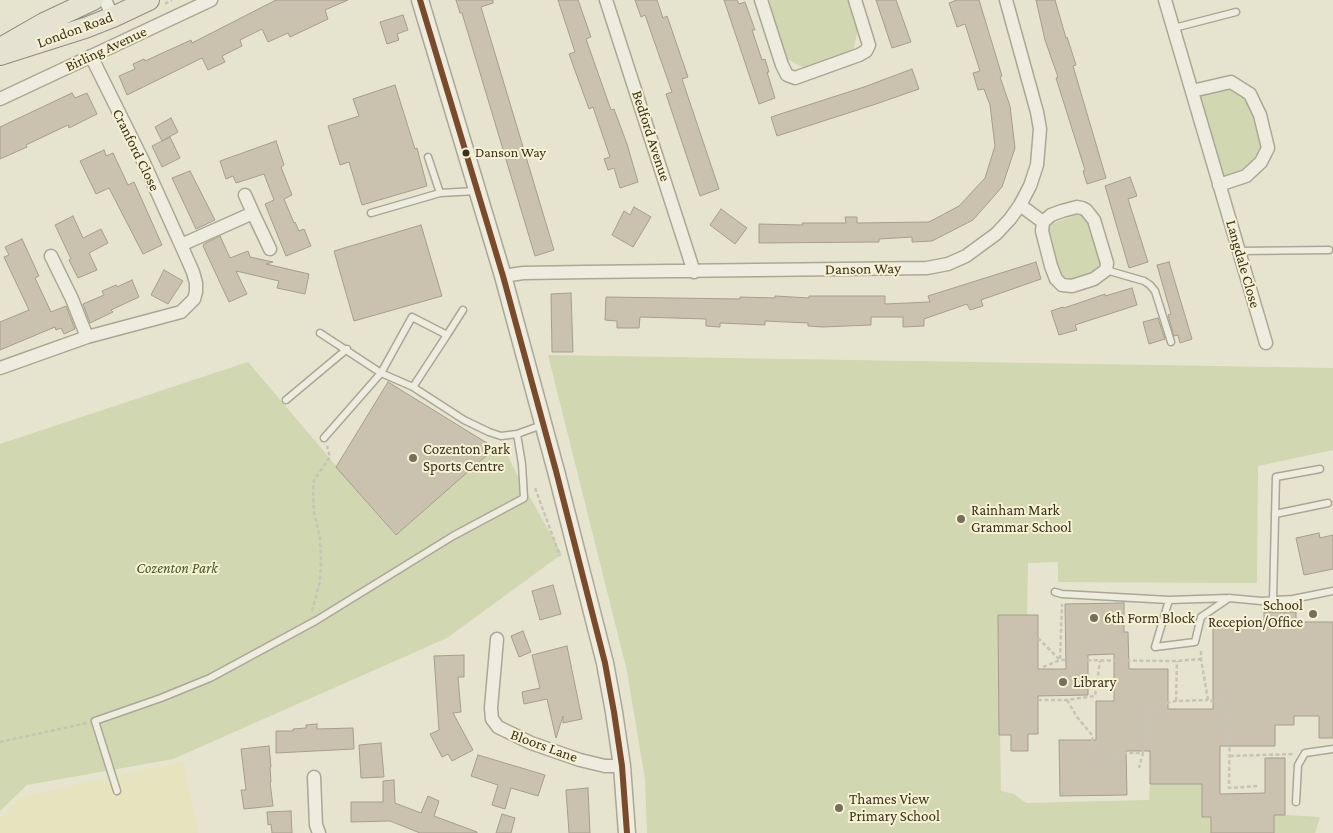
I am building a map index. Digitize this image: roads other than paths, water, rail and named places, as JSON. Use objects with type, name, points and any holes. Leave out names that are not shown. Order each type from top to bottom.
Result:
[{"type":"main road","name":"London Road","points":[[0,48],[44,23],[93,0]]},
{"type":"main road","name":"London Road","points":[[0,55],[77,31],[109,9],[149,0]]},
{"type":"street","name":"Birling Avenue","points":[[0,99],[211,0]]},
{"type":"street","points":[[420,0],[503,276],[605,663],[622,766],[627,833]]},
{"type":"street","name":"Bedford Avenue","points":[[606,0],[694,272]]},
{"type":"street","points":[[761,0],[782,64],[787,75],[795,78],[859,56],[866,51],[869,45],[855,0]]},
{"type":"street","name":"Danson Way","points":[[503,276],[586,272],[927,268],[948,264],[966,256],[996,234],[1020,205],[1030,186],[1037,165],[1040,129],[1037,112],[1006,0]]},
{"type":"street","name":"Langdale Close","points":[[1165,0],[1266,343]]},
{"type":"street","name":"Cranford Close","points":[[0,368],[87,337],[181,312],[194,300],[196,283],[181,245],[144,163],[91,56]]},
{"type":"street","points":[[1192,91],[1231,82],[1250,94],[1260,115],[1268,148],[1261,162],[1246,176],[1220,185]]},
{"type":"street","points":[[245,195],[270,249]]},
{"type":"street","points":[[1020,205],[1043,222]]},
{"type":"street","points":[[1077,207],[1086,210],[1094,220],[1107,263],[1106,270],[1094,279],[1072,286],[1062,285],[1056,279],[1051,266],[1042,231],[1043,222],[1051,215],[1062,211],[1077,207]]},
{"type":"street","points":[[181,245],[253,213]]},
{"type":"street","points":[[51,256],[72,299],[87,337]]},
{"type":"street","name":"Bloors Lane","points":[[497,639],[491,708],[492,719],[498,727],[531,743],[580,760],[605,766],[622,766]]},
{"type":"street","points":[[314,777],[316,825],[319,833]]},
{"type":"lane","points":[[1174,28],[1236,12]]},
{"type":"lane","points":[[428,156],[440,193]]},
{"type":"lane","points":[[371,213],[440,193],[476,191]]},
{"type":"lane","points":[[1239,251],[1329,250]]},
{"type":"lane","points":[[1106,270],[1144,281],[1150,285],[1155,291],[1171,342]]},
{"type":"lane","points":[[413,387],[463,310]]},
{"type":"lane","points":[[324,438],[381,373],[412,317],[448,335]]},
{"type":"lane","points":[[320,333],[381,373],[413,387],[464,420],[489,432],[501,436],[517,434],[543,425]]},
{"type":"lane","points":[[286,400],[346,350]]},
{"type":"lane","points":[[117,791],[95,721],[161,698],[210,678],[309,624],[453,536],[524,498],[517,434]]},
{"type":"lane","points":[[1273,600],[1276,477],[1320,469]]},
{"type":"lane","points":[[1275,514],[1328,503]]},
{"type":"lane","points":[[1059,593],[1169,600],[1229,598],[1273,600],[1293,599],[1333,591]]},
{"type":"lane","points":[[1169,600],[1155,647],[1194,642],[1201,617],[1229,598]]},
{"type":"lane","points":[[1296,802],[1298,766],[1305,754],[1333,748]]},
{"type":"place","name":"Danson Way","points":[[466,153]]},
{"type":"place","name":"Cozenton Park Sports Centre","points":[[413,458]]},
{"type":"place","name":"Rainham Mark Grammar School","points":[[961,519]]},
{"type":"place","name":"School Recepion/Office","points":[[1313,614]]},
{"type":"place","name":"6th Form Block","points":[[1094,618]]},
{"type":"place","name":"Library","points":[[1063,682]]},
{"type":"place","name":"Thames View Primary School","points":[[839,808]]},
{"type":"park label","name":"Cozenton Park","points":[[177,568]]}]
